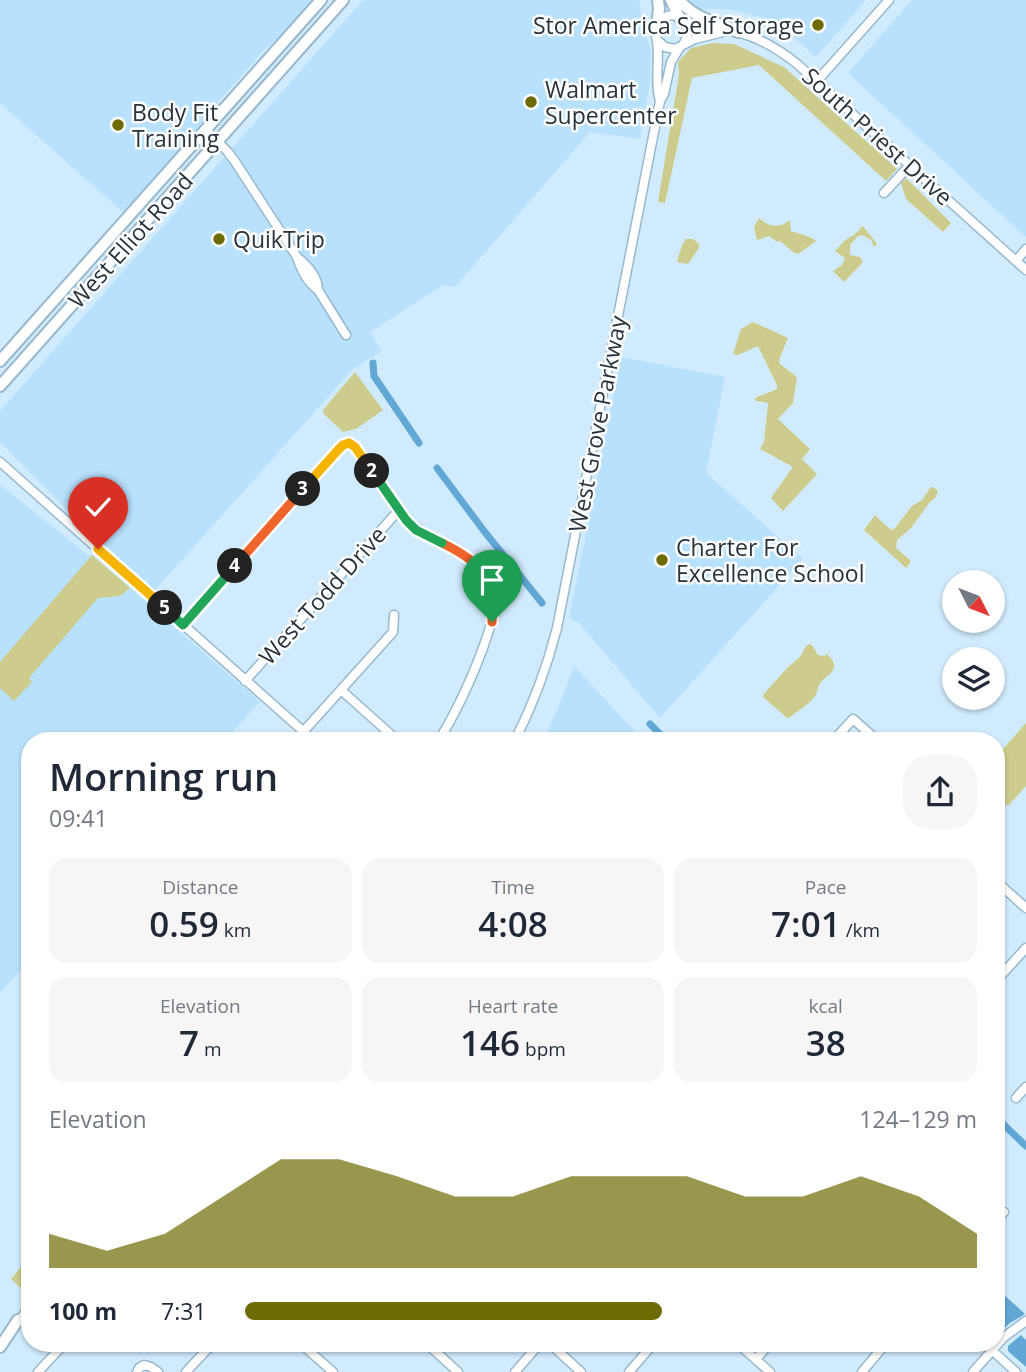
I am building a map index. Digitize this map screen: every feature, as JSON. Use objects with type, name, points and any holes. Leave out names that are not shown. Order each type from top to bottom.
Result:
[{"type":"main road","name":"West Elliot Road","points":[[0,361],[321,0]]},
{"type":"main road","points":[[328,17],[334,0]]},
{"type":"main road","name":"West Elliot Road","points":[[0,386],[343,0]]},
{"type":"main road","points":[[657,0],[657,24]]},
{"type":"main road","points":[[671,0],[681,19]]},
{"type":"main road","points":[[679,0],[695,15],[722,24],[733,32]]},
{"type":"main road","points":[[0,1347],[18,1320]]},
{"type":"street","points":[[817,82],[889,0]]},
{"type":"street","points":[[682,45],[688,34],[686,24],[681,19],[669,16],[657,24],[657,40],[665,47],[675,49],[695,39],[733,32]]},
{"type":"street","name":"South Priest Drive","points":[[681,19],[701,26],[721,27],[757,39],[781,51],[1026,270]]},
{"type":"street","name":"West Grove Parkway","points":[[657,40],[657,93],[660,101]]},
{"type":"street","name":"West Grove Parkway","points":[[518,732],[543,674],[557,628],[660,101],[671,62],[682,45]]},
{"type":"street","points":[[206,130],[236,163],[297,257],[300,268],[311,285],[318,290],[346,335]]},
{"type":"street","points":[[884,193],[909,165]]},
{"type":"street","points":[[1016,261],[1026,249]]},
{"type":"street","points":[[183,625],[338,450],[349,443],[406,520],[416,530],[470,558],[482,571],[490,587],[493,601],[492,622],[472,679],[444,732]]},
{"type":"street","points":[[0,461],[303,732],[393,632],[394,615]]},
{"type":"street","name":"West Todd Drive","points":[[245,681],[400,510]]},
{"type":"street","points":[[341,690],[388,732]]},
{"type":"street","points":[[841,732],[853,719],[868,732]]},
{"type":"street","points":[[1005,889],[1026,908]]},
{"type":"street","points":[[1005,971],[1026,947]]},
{"type":"street","points":[[1016,1098],[1026,1087]]},
{"type":"street","points":[[0,1341],[21,1317]]},
{"type":"street","points":[[1005,1336],[1026,1321]]},
{"type":"street","points":[[38,1372],[57,1352]]},
{"type":"street","points":[[186,1372],[205,1352]]},
{"type":"street","points":[[310,1352],[332,1372]]},
{"type":"street","points":[[436,1352],[458,1372]]},
{"type":"street","points":[[515,1372],[532,1352]]},
{"type":"street","points":[[559,1352],[581,1372]]},
{"type":"street","points":[[629,1372],[646,1352]]},
{"type":"street","points":[[748,1352],[770,1372]]},
{"type":"street","points":[[756,1359],[762,1352]]},
{"type":"street","points":[[862,1372],[879,1352]]},
{"type":"street","points":[[973,1372],[991,1352]]},
{"type":"street","points":[[993,1352],[1016,1372]]},
{"type":"street","points":[[137,1372],[144,1365],[158,1372]]},
{"type":"shaded area","points":[[0,0],[314,0],[291,27],[265,49],[211,110],[189,141],[124,213],[0,103]]},
{"type":"shaded area","points":[[363,0],[639,0],[644,33],[651,50],[650,83],[640,139],[590,132],[455,287],[443,285],[370,332],[382,351],[354,368],[155,590],[81,524],[0,442],[0,411]]},
{"type":"shaded area","points":[[682,0],[866,0],[816,57],[790,34],[760,17],[728,9],[696,9]]},
{"type":"shaded area","points":[[912,0],[1026,0],[1026,237],[848,73]]},
{"type":"shaded area","points":[[713,43],[734,44],[784,67],[897,169],[886,181],[759,65],[692,78],[665,203],[658,202],[679,75],[678,62],[691,48]]},
{"type":"shaded area","points":[[906,178],[951,223],[943,232],[906,199],[901,183]]},
{"type":"shaded area","points":[[759,218],[774,226],[790,220],[791,231],[816,241],[798,254],[769,236],[757,240],[754,227]]},
{"type":"shaded area","points":[[863,226],[877,244],[874,247],[871,240],[862,235],[850,245],[850,255],[860,257],[863,262],[844,282],[833,271],[842,265],[845,258],[835,251]]},
{"type":"shaded area","points":[[686,239],[693,239],[699,244],[688,264],[677,262]]},
{"type":"shaded area","points":[[753,322],[788,338],[779,360],[780,364],[797,377],[793,403],[778,419],[810,449],[802,459],[817,474],[783,511],[771,498],[793,467],[760,449],[764,442],[768,403],[756,401],[755,398],[777,389],[777,385],[758,346],[738,355],[733,354],[741,329]]},
{"type":"shaded area","points":[[621,357],[725,377],[706,473],[803,559],[660,718],[579,623],[569,618]]},
{"type":"shaded area","points":[[355,372],[383,410],[356,429],[343,432],[323,410]]},
{"type":"shaded area","points":[[0,485],[130,588],[260,702],[232,732],[21,732],[21,970],[0,993]]},
{"type":"shaded area","points":[[933,487],[938,491],[936,497],[910,529],[897,540],[896,548],[910,560],[906,568],[864,530],[875,515],[892,530]]},
{"type":"shaded area","points":[[92,555],[130,588],[120,596],[98,598],[29,678],[32,682],[14,701],[0,688],[0,662]]},
{"type":"shaded area","points":[[809,644],[818,655],[827,654],[834,663],[834,669],[821,683],[812,699],[789,718],[763,695]]},
{"type":"shaded area","points":[[574,666],[636,732],[547,732]]},
{"type":"shaded area","points":[[1026,723],[1026,786],[1008,806],[1005,803],[1005,747]]},
{"type":"shaded area","points":[[21,1267],[21,1288],[11,1279]]},
{"type":"shaded area","points":[[1005,1296],[1025,1314],[1005,1327]]},
{"type":"shaded area","points":[[1021,1335],[1026,1340],[1026,1367],[1008,1351],[1008,1346]]},
{"type":"waterway","points":[[373,363],[374,376],[419,443]]},
{"type":"waterway","points":[[437,468],[542,603]]},
{"type":"waterway","points":[[650,724],[658,732]]},
{"type":"waterway","points":[[1005,1126],[1026,1146]]},
{"type":"place","name":"Stor America Self Storage","points":[[818,25]]},
{"type":"place","name":"Walmart Supercenter","points":[[531,102]]},
{"type":"place","name":"Body Fit Training","points":[[118,125]]},
{"type":"place","name":"QuikTrip","points":[[219,239]]},
{"type":"place","name":"Charter For Excellence School","points":[[662,560]]},
{"type":"route","points":[[98,549],[183,625],[338,450],[349,443],[355,447],[406,520],[416,530],[470,558],[482,571],[493,601],[492,622]]}]
